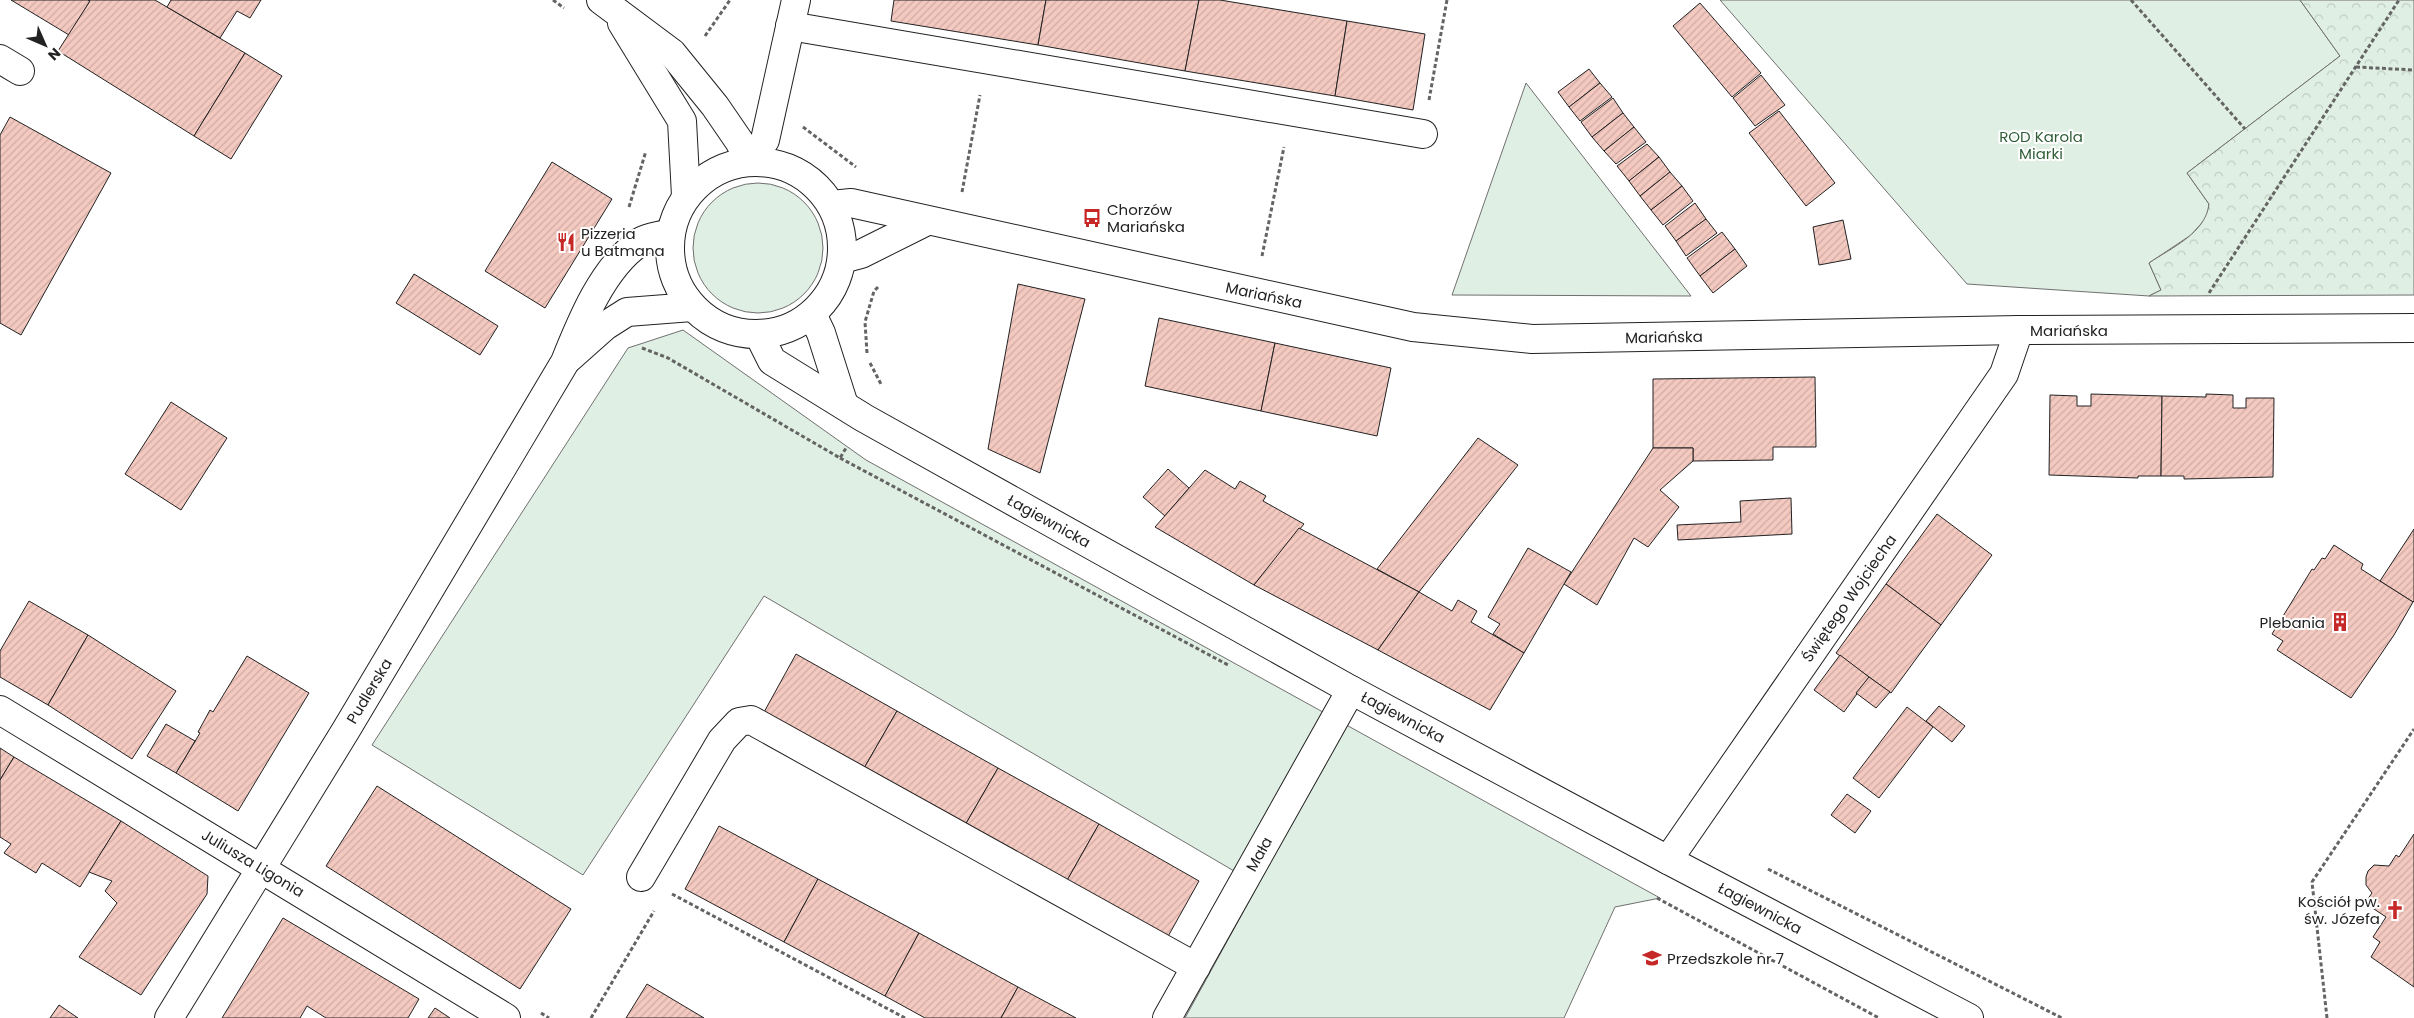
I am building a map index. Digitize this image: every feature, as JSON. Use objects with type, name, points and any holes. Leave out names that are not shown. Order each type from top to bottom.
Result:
[{"type":"street","points":[[750,161],[765,140],[796,0]]},
{"type":"street","points":[[608,6],[672,53],[715,106],[750,161]]},
{"type":"street","points":[[608,6],[682,121],[686,196]]},
{"type":"street","points":[[790,26],[1423,134]]},
{"type":"street","points":[[750,161],[774,163],[797,172],[817,186],[832,206],[841,232],[842,259],[832,290],[812,314],[788,329],[759,335],[722,328],[692,308],[677,285],[670,260],[670,233],[676,214],[686,196],[704,178],[726,167],[750,161]]},
{"type":"street","name":"Mariańska","points":[[832,206],[851,203],[1413,327],[1532,339],[2019,330],[2414,328]]},
{"type":"street","points":[[842,259],[861,254],[927,221]]},
{"type":"street","name":"Pudlerska","points":[[169,1018],[346,730],[564,362],[587,308],[624,256],[642,241],[670,233]]},
{"type":"street","name":"Pudlerska","points":[[564,362],[605,326],[628,312],[692,308]]},
{"type":"street","points":[[812,314],[821,332],[844,405]]},
{"type":"street","name":"Świętego Wojciecha","points":[[1668,860],[2004,374],[2019,330]]},
{"type":"street","name":"Łagiewnicka","points":[[759,335],[772,361],[844,405],[1351,690],[1668,860],[1969,1018]]},
{"type":"street","name":"Mała","points":[[1167,1018],[1351,690]]},
{"type":"street","name":"Juliusza Ligonia","points":[[0,710],[506,1018]]},
{"type":"street","points":[[641,877],[722,740],[739,722],[751,720],[1196,967]]},
{"type":"path","points":[[553,0],[564,8]]},
{"type":"path","points":[[700,43],[730,0]]},
{"type":"path","points":[[1423,134],[1447,0]]},
{"type":"path","points":[[2131,0],[2245,129]]},
{"type":"path","points":[[2207,296],[2399,0]]},
{"type":"path","points":[[961,200],[987,60]]},
{"type":"path","points":[[2356,67],[2414,70]]},
{"type":"path","points":[[1262,256],[1291,112]]},
{"type":"path","points":[[2327,1018],[2312,882],[2414,729]]},
{"type":"path","points":[[1760,865],[2062,1018]]},
{"type":"path","points":[[641,877],[906,1018]]},
{"type":"path","points":[[591,1018],[666,891]]},
{"type":"green space","name":"ROD Karola Miarki","points":[[1720,0],[2300,0],[2340,56],[2187,173],[2209,204],[2207,217],[2191,235],[2149,263],[2161,290],[2149,296],[1967,284]]},
{"type":"green space","points":[[2300,0],[2414,0],[2414,295],[2149,296],[2161,290],[2149,263],[2186,239],[2201,223],[2206,214],[2209,204],[2187,173],[2340,56]]},
{"type":"green space","points":[[1526,83],[1691,296],[1452,295]]},
{"type":"green space","points":[[758,183],[771,184],[783,188],[804,202],[818,223],[822,235],[822,261],[818,273],[804,294],[783,308],[771,312],[758,313],[745,312],[733,308],[712,294],[698,273],[694,261],[693,248],[694,235],[698,223],[712,202],[733,188],[745,184]]},
{"type":"green space","points":[[683,330],[866,460],[1660,898],[1615,907],[1564,1018],[1185,1018],[1258,885],[764,596],[583,875],[372,745],[628,348]]},
{"type":"building","points":[[11,0],[88,0],[90,1],[69,35]]},
{"type":"building","points":[[88,0],[155,0],[245,53],[194,136],[58,51],[90,1]]},
{"type":"building","points":[[171,0],[261,0],[250,18],[237,11],[220,38],[167,7]]},
{"type":"building","points":[[894,0],[1046,0],[1038,45],[891,21]]},
{"type":"building","points":[[1046,0],[1199,0],[1185,71],[1038,45]]},
{"type":"building","points":[[1199,0],[1220,0],[1347,21],[1335,96],[1185,71]]},
{"type":"building","points":[[1700,3],[1761,73],[1732,97],[1673,26]]},
{"type":"building","points":[[1347,21],[1425,34],[1413,110],[1335,96]]},
{"type":"building","points":[[245,53],[282,76],[231,159],[194,136]]},
{"type":"building","points":[[1589,69],[1600,83],[1569,107],[1558,92]]},
{"type":"building","points":[[1761,75],[1785,105],[1755,126],[1733,98]]},
{"type":"building","points":[[1600,83],[1612,97],[1580,121],[1569,107]]},
{"type":"building","points":[[1613,98],[1623,113],[1592,137],[1581,122]]},
{"type":"building","points":[[1779,111],[1835,183],[1806,206],[1749,133]]},
{"type":"building","points":[[1623,113],[1634,127],[1604,151],[1592,137]]},
{"type":"building","points":[[10,117],[111,173],[21,335],[0,323],[0,135]]},
{"type":"building","points":[[1634,127],[1646,142],[1616,164],[1604,151]]},
{"type":"building","points":[[1647,144],[1659,157],[1629,181],[1617,166]]},
{"type":"building","points":[[1659,157],[1670,172],[1640,196],[1629,181]]},
{"type":"building","points":[[552,162],[612,199],[545,308],[485,271]]},
{"type":"building","points":[[1670,172],[1682,186],[1651,210],[1640,196]]},
{"type":"building","points":[[1682,186],[1693,201],[1663,225],[1651,210]]},
{"type":"building","points":[[1695,203],[1706,219],[1676,241],[1665,226]]},
{"type":"building","points":[[1706,219],[1717,233],[1686,256],[1676,241]]},
{"type":"building","points":[[1843,220],[1851,259],[1819,265],[1813,227]]},
{"type":"building","points":[[1722,232],[1735,249],[1700,276],[1687,258]]},
{"type":"building","points":[[1735,249],[1747,266],[1713,293],[1700,276]]},
{"type":"building","points":[[414,274],[498,326],[480,355],[396,303]]},
{"type":"building","points":[[1018,284],[1085,299],[1040,473],[988,449]]},
{"type":"building","points":[[1159,318],[1275,343],[1261,411],[1145,386]]},
{"type":"building","points":[[1275,343],[1391,368],[1377,436],[1261,411]]},
{"type":"building","points":[[1815,377],[1816,447],[1773,447],[1773,460],[1693,461],[1693,448],[1653,448],[1653,379]]},
{"type":"building","points":[[2091,394],[2162,396],[2161,476],[2138,476],[2138,478],[2049,475],[2050,395],[2077,396],[2077,406],[2091,406]]},
{"type":"building","points":[[2206,394],[2233,395],[2233,408],[2246,408],[2246,398],[2274,398],[2273,477],[2184,479],[2184,476],[2161,476],[2162,396],[2206,397]]},
{"type":"building","points":[[171,402],[227,438],[181,510],[125,474]]},
{"type":"building","points":[[1478,438],[1518,465],[1419,592],[1377,569]]},
{"type":"building","points":[[1653,448],[1693,448],[1693,461],[1660,490],[1679,507],[1648,547],[1634,538],[1597,605],[1564,584]]},
{"type":"building","points":[[1168,469],[1189,488],[1165,516],[1143,497]]},
{"type":"building","points":[[1205,470],[1235,489],[1240,481],[1266,496],[1263,501],[1304,524],[1254,585],[1155,527]]},
{"type":"building","points":[[1791,498],[1792,534],[1678,540],[1677,525],[1741,522],[1740,501]]},
{"type":"building","points":[[1937,514],[1992,555],[1941,625],[1886,584]]},
{"type":"building","points":[[1299,528],[1419,592],[1378,650],[1254,585]]},
{"type":"building","points":[[2414,529],[2414,601],[2413,602],[2380,581]]},
{"type":"building","name":"Plebania","points":[[2334,545],[2363,564],[2361,569],[2413,602],[2394,635],[2351,698],[2277,650],[2283,641],[2272,634],[2312,569],[2314,570],[2322,558],[2325,559]]},
{"type":"building","points":[[1528,548],[1571,572],[1524,653],[1493,634],[1500,624],[1488,617]]},
{"type":"building","points":[[1886,584],[1941,625],[1891,693],[1836,653]]},
{"type":"building","points":[[1419,592],[1452,611],[1458,600],[1477,611],[1471,622],[1524,653],[1490,710],[1378,650]]},
{"type":"building","points":[[29,601],[88,635],[48,705],[0,677],[0,651]]},
{"type":"building","points":[[88,635],[176,691],[132,759],[48,705]]},
{"type":"building","points":[[796,654],[897,711],[863,770],[763,714]]},
{"type":"building","points":[[1840,655],[1869,677],[1844,712],[1814,690]]},
{"type":"building","points":[[247,656],[309,693],[238,811],[176,773],[200,733],[198,732],[210,710],[213,712]]},
{"type":"building","points":[[1869,677],[1890,692],[1876,708],[1856,693]]},
{"type":"building","points":[[1939,706],[1965,726],[1952,742],[1926,721]]},
{"type":"building","points":[[1907,707],[1933,727],[1879,798],[1853,778]]},
{"type":"building","points":[[897,711],[998,768],[964,827],[863,770]]},
{"type":"building","points":[[166,724],[195,741],[176,773],[147,756]]},
{"type":"building","points":[[0,748],[14,757],[0,780]]},
{"type":"building","points":[[14,757],[121,821],[80,887],[42,863],[36,873],[4,853],[11,844],[0,837],[0,780]]},
{"type":"building","points":[[998,768],[1099,824],[1065,884],[964,827]]},
{"type":"building","points":[[377,786],[571,909],[520,989],[326,866]]},
{"type":"building","points":[[1847,794],[1871,811],[1855,833],[1831,815]]},
{"type":"building","points":[[121,821],[208,876],[207,894],[141,995],[79,957],[117,903],[105,891],[112,881],[89,872]]},
{"type":"building","points":[[1099,824],[1199,881],[1166,940],[1065,884]]},
{"type":"building","points":[[719,826],[818,879],[784,942],[685,889]]},
{"type":"building","name":"Kościół pw. św. Józefa","points":[[2414,834],[2414,987],[2371,957],[2380,942],[2373,937],[2386,917],[2365,903],[2372,893],[2366,885],[2368,871],[2374,865],[2389,866],[2396,855],[2399,857]]},
{"type":"building","points":[[818,879],[919,933],[885,996],[784,942]]},
{"type":"building","points":[[283,918],[419,999],[408,1018],[326,1018],[307,1006],[300,1018],[222,1018]]},
{"type":"building","points":[[919,933],[1018,987],[1001,1018],[925,1018],[885,996]]},
{"type":"building","points":[[647,984],[704,1018],[626,1018]]},
{"type":"building","points":[[1018,987],[1076,1018],[1001,1018]]},
{"type":"building","points":[[59,1005],[78,1018],[50,1018]]},
{"type":"building","points":[[435,1008],[450,1018],[428,1018]]},
{"type":"place","name":"Chorzów Mariańska","points":[[1092,218]]},
{"type":"place","name":"Pizzeria u Batmana","points":[[566,242]]},
{"type":"place","name":"Plebania","points":[[2340,622]]},
{"type":"place","name":"Kościół pw. św. Józefa","points":[[2395,910]]},
{"type":"place","name":"Przedszkole nr 7","points":[[1652,958]]}]
